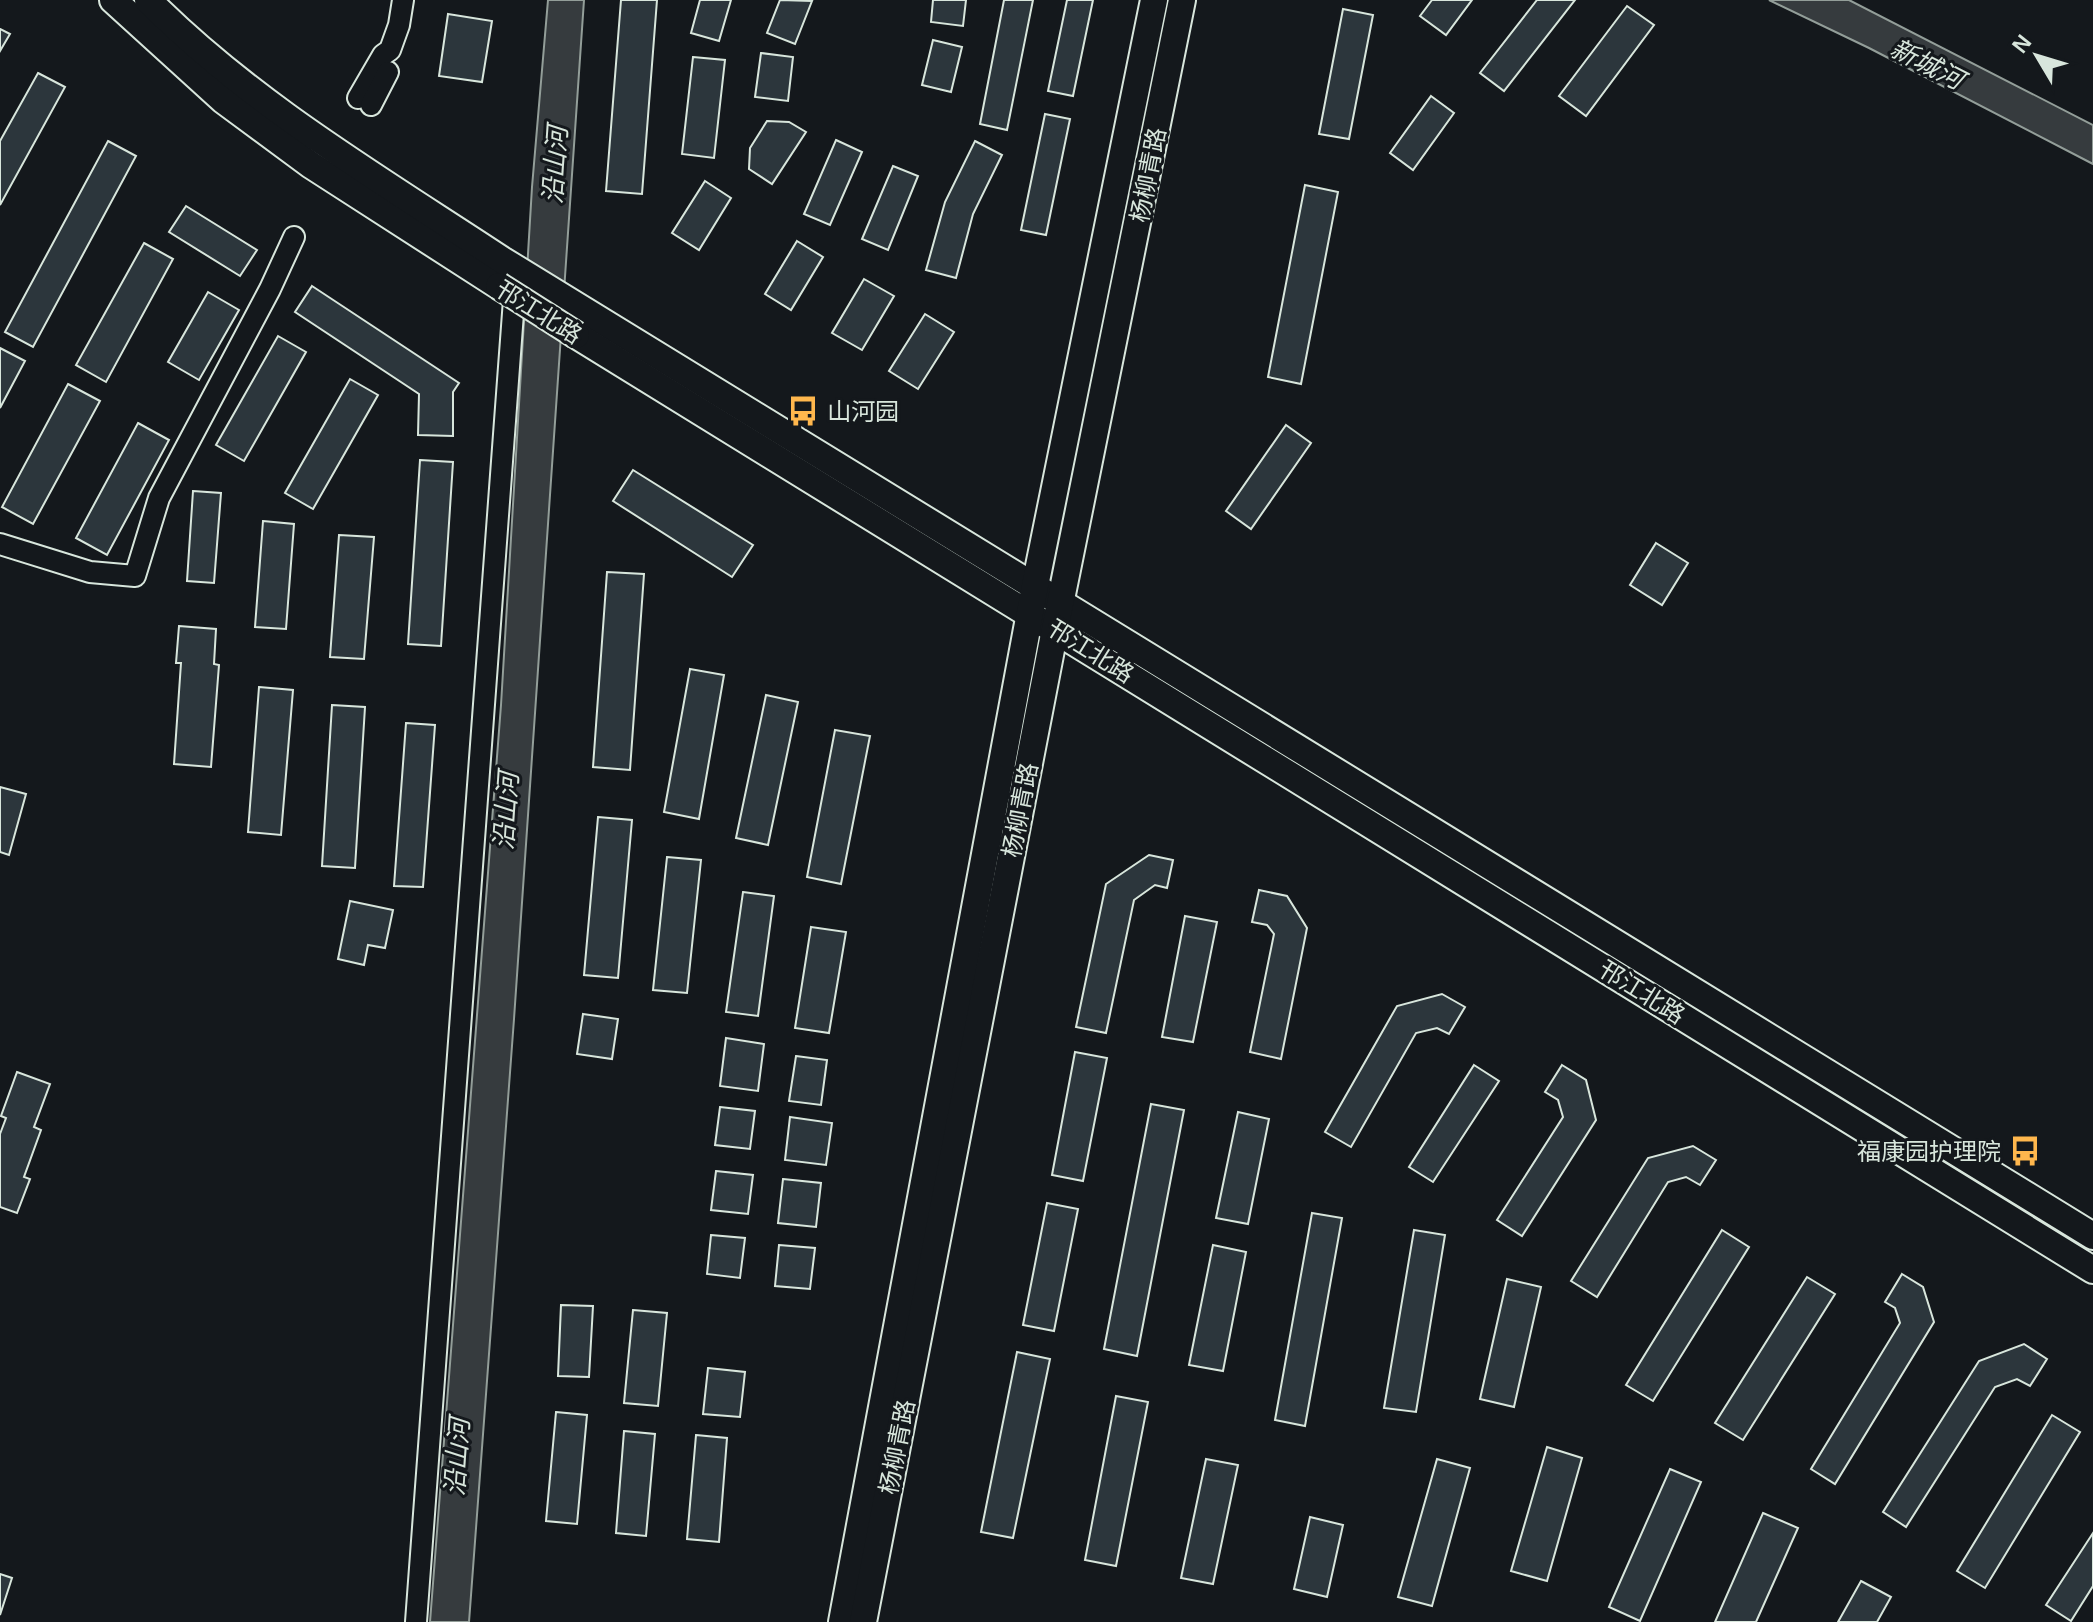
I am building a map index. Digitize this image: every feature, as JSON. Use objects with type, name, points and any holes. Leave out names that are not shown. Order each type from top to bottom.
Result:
[{"type":"main road","name":"邗江北路","points":[[113,0],[223,100],[298,156],[506,272],[579,307],[2093,1236]]},
{"type":"main road","name":"邗江北路","points":[[148,0],[237,78],[506,272],[576,335],[2093,1270]]},
{"type":"main road","name":"杨柳青路","points":[[842,1622],[1035,586],[1154,0]]},
{"type":"main road","name":"杨柳青路","points":[[863,1622],[1055,629],[1182,0]]},
{"type":"street","points":[[364,102],[383,55],[390,50],[399,25],[403,0]]},
{"type":"street","points":[[0,544],[90,572],[135,576],[159,498],[270,289],[294,237]]},
{"type":"street","points":[[416,1622],[506,272]]},
{"type":"water","name":"沿山河","points":[[548,0],[584,0],[514,1019],[469,1622],[430,1622],[501,705],[532,187]]},
{"type":"water","name":"新城河","points":[[1769,0],[1849,0],[2093,125],[2093,164],[1869,48]]},
{"type":"building","points":[[621,0],[657,0],[642,194],[606,191]]},
{"type":"building","points":[[700,0],[731,0],[719,41],[691,33]]},
{"type":"building","points":[[780,0],[812,1],[795,44],[767,33]]},
{"type":"building","points":[[933,0],[966,0],[963,26],[931,22]]},
{"type":"building","points":[[1004,0],[1033,0],[1007,130],[980,124]]},
{"type":"building","points":[[1067,0],[1093,0],[1073,96],[1048,91]]},
{"type":"building","points":[[1432,0],[1472,0],[1446,35],[1420,16]]},
{"type":"building","points":[[1537,0],[1575,0],[1504,91],[1480,73]]},
{"type":"building","points":[[1627,6],[1654,25],[1586,116],[1559,96]]},
{"type":"building","points":[[1343,9],[1373,15],[1349,139],[1319,134]]},
{"type":"building","points":[[448,14],[492,21],[482,82],[439,76]]},
{"type":"building","points":[[0,29],[10,34],[0,51]]},
{"type":"building","points":[[933,40],[962,47],[951,92],[922,85]]},
{"type":"building","points":[[761,53],[793,57],[788,101],[755,97]]},
{"type":"building","points":[[693,57],[725,60],[714,158],[682,154]]},
{"type":"building","points":[[38,73],[65,87],[0,205],[0,141]]},
{"type":"building","points":[[1431,96],[1454,113],[1413,170],[1390,153]]},
{"type":"building","points":[[1045,114],[1070,119],[1046,235],[1021,230]]},
{"type":"building","points":[[767,121],[789,122],[806,132],[772,184],[749,169],[750,148]]},
{"type":"building","points":[[836,140],[862,152],[830,225],[804,214]]},
{"type":"building","points":[[108,141],[136,156],[33,347],[5,332]]},
{"type":"building","points":[[975,141],[1002,155],[973,214],[956,278],[926,270],[945,202]]},
{"type":"building","points":[[893,166],[918,176],[888,250],[862,239]]},
{"type":"building","points":[[705,181],[731,198],[699,250],[672,233]]},
{"type":"building","points":[[1305,185],[1338,192],[1301,384],[1268,377]]},
{"type":"building","points":[[186,206],[257,250],[240,276],[169,232]]},
{"type":"building","points":[[797,241],[823,257],[791,310],[765,294]]},
{"type":"building","points":[[144,243],[173,259],[106,382],[76,365]]},
{"type":"building","points":[[864,279],[894,296],[862,350],[832,333]]},
{"type":"building","points":[[312,286],[459,383],[453,392],[453,436],[418,435],[419,394],[295,312]]},
{"type":"building","points":[[208,292],[239,310],[199,380],[168,362]]},
{"type":"building","points":[[925,314],[954,332],[918,389],[889,371]]},
{"type":"building","points":[[278,336],[306,352],[244,461],[216,445]]},
{"type":"building","points":[[0,348],[25,361],[0,408]]},
{"type":"building","points":[[350,379],[378,395],[313,509],[285,493]]},
{"type":"building","points":[[68,384],[100,401],[33,524],[2,507]]},
{"type":"building","points":[[138,423],[169,440],[107,555],[76,538]]},
{"type":"building","points":[[1286,425],[1311,443],[1251,529],[1226,511]]},
{"type":"building","points":[[420,460],[453,462],[441,646],[408,644]]},
{"type":"building","points":[[633,470],[753,545],[732,577],[613,501]]},
{"type":"building","points":[[193,491],[221,493],[214,583],[187,581]]},
{"type":"building","points":[[263,521],[294,524],[286,629],[255,627]]},
{"type":"building","points":[[339,535],[374,537],[364,659],[330,657]]},
{"type":"building","points":[[1656,543],[1688,563],[1662,605],[1630,585]]},
{"type":"building","points":[[607,572],[644,574],[630,770],[593,767]]},
{"type":"building","points":[[179,626],[216,629],[214,664],[219,665],[211,767],[174,764],[181,663],[176,663]]},
{"type":"building","points":[[690,669],[724,675],[699,819],[664,812]]},
{"type":"building","points":[[259,687],[293,690],[281,835],[248,832]]},
{"type":"building","points":[[766,695],[798,702],[768,845],[736,838]]},
{"type":"building","points":[[332,705],[365,707],[355,868],[322,866]]},
{"type":"building","points":[[406,723],[435,725],[423,887],[394,886]]},
{"type":"building","points":[[835,730],[870,736],[841,884],[807,877]]},
{"type":"building","points":[[0,787],[26,794],[9,855],[0,852]]},
{"type":"building","points":[[598,817],[632,820],[618,978],[584,975]]},
{"type":"building","points":[[1149,855],[1173,860],[1167,888],[1155,885],[1134,900],[1106,1033],[1076,1027],[1106,884]]},
{"type":"building","points":[[667,857],[701,860],[687,993],[653,990]]},
{"type":"building","points":[[1259,890],[1287,896],[1307,928],[1281,1059],[1250,1052],[1274,934],[1267,925],[1252,922]]},
{"type":"building","points":[[743,892],[774,896],[758,1016],[726,1012]]},
{"type":"building","points":[[350,901],[393,910],[385,948],[368,945],[364,965],[338,959]]},
{"type":"building","points":[[1185,916],[1217,922],[1193,1042],[1162,1037]]},
{"type":"building","points":[[811,927],[846,932],[829,1033],[795,1028]]},
{"type":"building","points":[[1442,994],[1465,1007],[1449,1034],[1437,1028],[1416,1033],[1351,1147],[1325,1132],[1397,1006]]},
{"type":"building","points":[[583,1014],[618,1019],[612,1059],[577,1054]]},
{"type":"building","points":[[726,1038],[764,1044],[758,1091],[720,1086]]},
{"type":"building","points":[[1075,1052],[1107,1058],[1083,1181],[1052,1175]]},
{"type":"building","points":[[796,1056],[827,1060],[821,1105],[789,1101]]},
{"type":"building","points":[[1474,1065],[1499,1081],[1433,1182],[1409,1167]]},
{"type":"building","points":[[1562,1065],[1586,1080],[1596,1120],[1522,1236],[1497,1220],[1563,1117],[1558,1100],[1545,1092]]},
{"type":"building","points":[[17,1072],[50,1084],[34,1127],[41,1130],[24,1177],[30,1179],[17,1213],[0,1207],[0,1134],[6,1118],[1,1116]]},
{"type":"building","points":[[1151,1104],[1184,1110],[1137,1356],[1104,1349]]},
{"type":"building","points":[[720,1107],[755,1111],[750,1149],[715,1145]]},
{"type":"building","points":[[1238,1112],[1269,1119],[1248,1224],[1216,1218]]},
{"type":"building","points":[[790,1117],[832,1123],[826,1165],[785,1160]]},
{"type":"building","points":[[1693,1146],[1716,1160],[1700,1185],[1686,1177],[1668,1182],[1597,1297],[1571,1281],[1648,1158]]},
{"type":"building","points":[[716,1171],[753,1175],[748,1214],[711,1210]]},
{"type":"building","points":[[783,1179],[821,1183],[816,1227],[778,1223]]},
{"type":"building","points":[[1047,1203],[1078,1209],[1054,1331],[1023,1325]]},
{"type":"building","points":[[1312,1213],[1342,1218],[1305,1426],[1275,1420]]},
{"type":"building","points":[[1414,1230],[1445,1235],[1416,1412],[1384,1408]]},
{"type":"building","points":[[1722,1230],[1749,1247],[1653,1401],[1626,1385]]},
{"type":"building","points":[[711,1235],[745,1238],[740,1278],[707,1274]]},
{"type":"building","points":[[779,1245],[815,1248],[810,1289],[775,1286]]},
{"type":"building","points":[[1213,1245],[1246,1252],[1223,1371],[1189,1365]]},
{"type":"building","points":[[1902,1274],[1923,1287],[1934,1322],[1835,1484],[1811,1469],[1900,1323],[1895,1308],[1885,1302]]},
{"type":"building","points":[[1807,1277],[1835,1294],[1743,1440],[1715,1423]]},
{"type":"building","points":[[1507,1279],[1541,1287],[1514,1407],[1480,1399]]},
{"type":"building","points":[[561,1305],[593,1306],[589,1377],[558,1376]]},
{"type":"building","points":[[633,1310],[667,1313],[658,1406],[624,1403]]},
{"type":"building","points":[[2024,1344],[2047,1359],[2030,1386],[2017,1379],[1995,1387],[1906,1527],[1883,1512],[1979,1361]]},
{"type":"building","points":[[1017,1352],[1050,1359],[1013,1538],[981,1532]]},
{"type":"building","points":[[708,1368],[745,1372],[740,1417],[703,1414]]},
{"type":"building","points":[[1116,1396],[1148,1402],[1116,1566],[1085,1560]]},
{"type":"building","points":[[556,1412],[587,1415],[577,1524],[546,1521]]},
{"type":"building","points":[[2052,1415],[2080,1432],[1985,1588],[1957,1571]]},
{"type":"building","points":[[624,1431],[655,1434],[646,1536],[616,1533]]},
{"type":"building","points":[[696,1435],[727,1438],[719,1542],[687,1539]]},
{"type":"building","points":[[1547,1447],[1582,1458],[1547,1581],[1511,1571]]},
{"type":"building","points":[[1206,1459],[1238,1465],[1213,1584],[1181,1578]]},
{"type":"building","points":[[1437,1459],[1470,1468],[1432,1606],[1398,1597]]},
{"type":"building","points":[[1670,1469],[1701,1482],[1640,1621],[1609,1607]]},
{"type":"building","points":[[1763,1513],[1798,1528],[1756,1622],[1715,1622]]},
{"type":"building","points":[[1310,1517],[1343,1525],[1327,1597],[1294,1589]]},
{"type":"building","points":[[2093,1533],[2093,1586],[2071,1621],[2046,1605]]},
{"type":"building","points":[[0,1574],[12,1578],[0,1615]]},
{"type":"building","points":[[1861,1581],[1891,1597],[1877,1622],[1838,1622]]},
{"type":"place","name":"山河园","points":[[803,411]]},
{"type":"place","name":"福康园护理院","points":[[2025,1151]]}]
